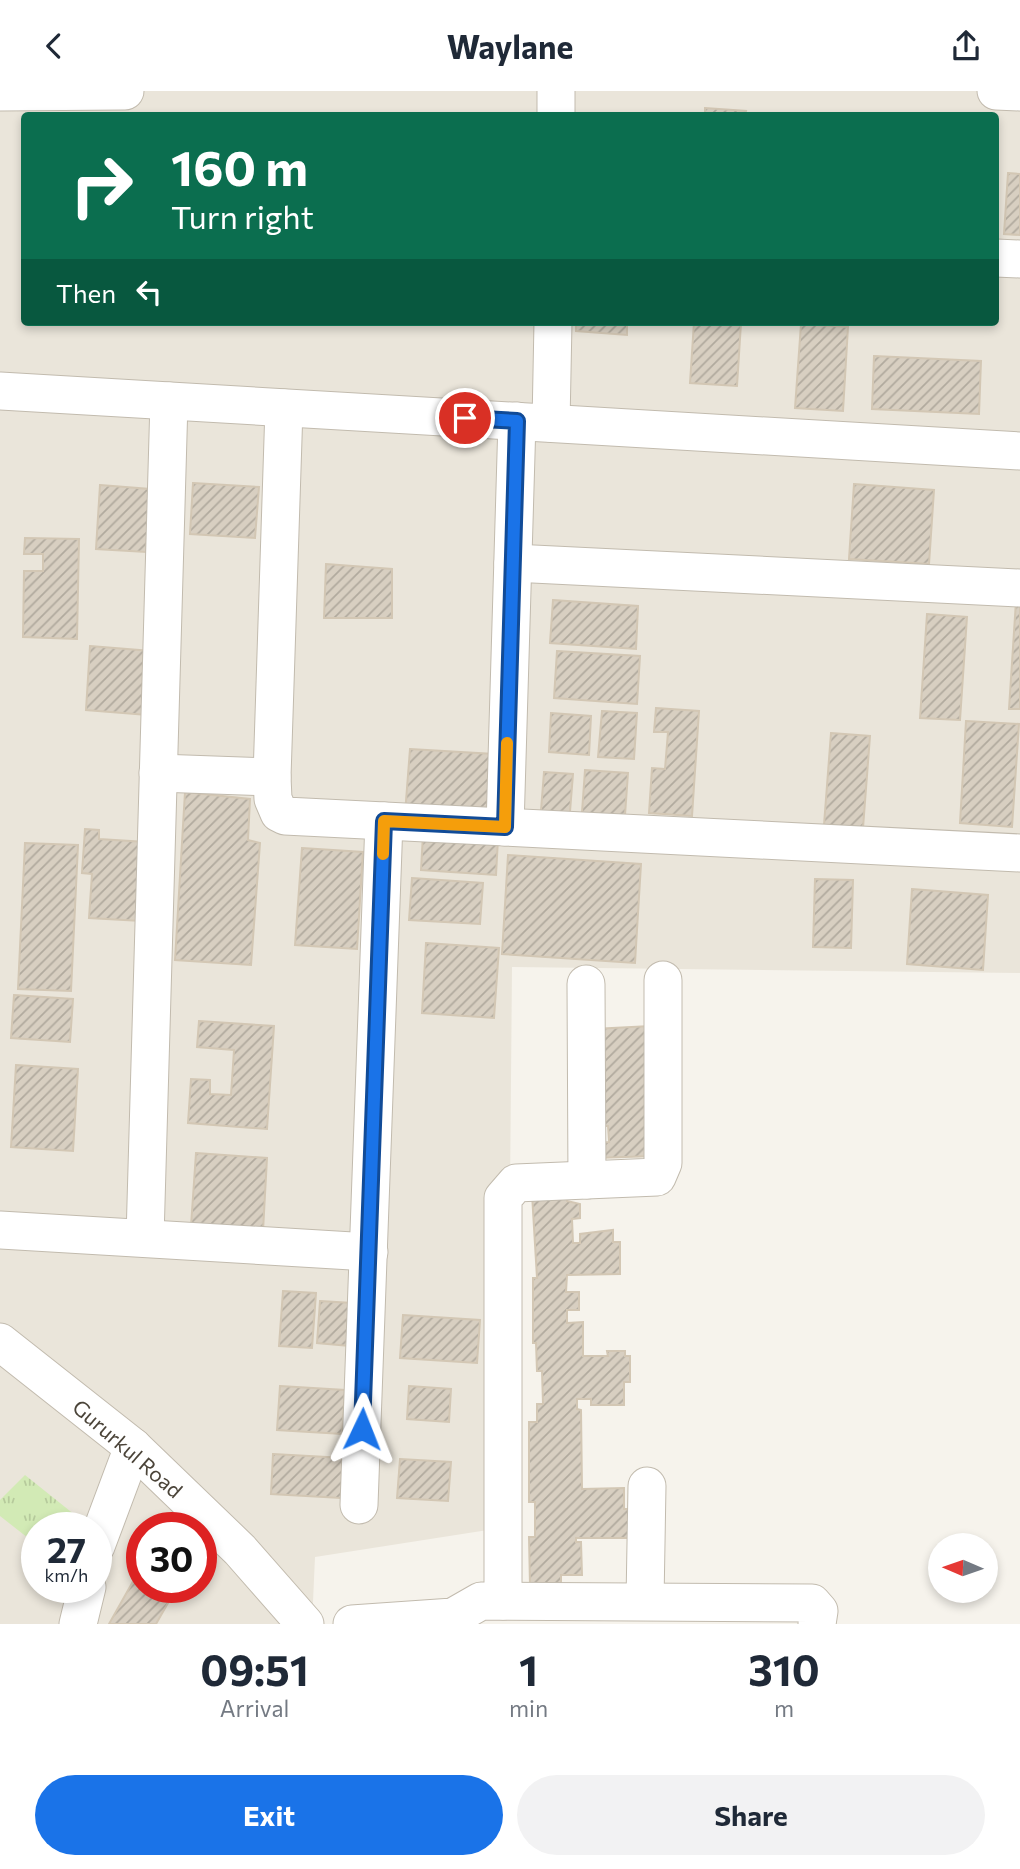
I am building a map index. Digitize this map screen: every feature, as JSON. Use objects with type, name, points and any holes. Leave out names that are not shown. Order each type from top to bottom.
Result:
[{"type":"street","points":[[0,92],[125,91]]},
{"type":"street","points":[[556,91],[556,112]]},
{"type":"street","points":[[996,91],[1020,92]]},
{"type":"street","points":[[999,258],[1020,259]]},
{"type":"street","points":[[505,827],[513,563],[534,422],[552,326]]},
{"type":"street","points":[[0,391],[1020,451]]},
{"type":"street","points":[[145,1238],[169,401]]},
{"type":"street","points":[[284,408],[272,777],[274,805],[285,816],[1020,853]]},
{"type":"street","points":[[513,563],[1020,588]]},
{"type":"street","points":[[158,773],[272,777]]},
{"type":"street","points":[[359,1505],[384,821]]},
{"type":"street","points":[[503,1601],[503,1198],[516,1184],[649,1180],[661,1171],[663,980]]},
{"type":"street","points":[[586,984],[587,1180]]},
{"type":"street","points":[[0,1230],[369,1252]]},
{"type":"street","name":"Gururkul Road","points":[[0,1342],[133,1447],[240,1550],[305,1624]]},
{"type":"street","points":[[109,1512],[133,1447]]},
{"type":"street","points":[[645,1601],[647,1486]]},
{"type":"street","points":[[352,1624],[460,1621],[481,1601],[645,1601],[812,1603],[819,1611],[817,1624]]},
{"type":"street","points":[[78,1624],[83,1603]]},
{"type":"shaded area","points":[[0,91],[1020,91],[1020,973],[512,967],[507,1527],[315,1557],[312,1624],[0,1624]]},
{"type":"green space","points":[[25,1475],[71,1512],[21,1512],[21,1532],[0,1516],[0,1500]]},
{"type":"building","points":[[705,108],[746,111],[746,112],[705,112]]},
{"type":"building","points":[[1008,173],[1020,174],[1020,235],[1004,234]]},
{"type":"building","points":[[576,326],[627,326],[627,335],[576,331]]},
{"type":"building","points":[[694,326],[741,326],[737,386],[690,383]]},
{"type":"building","points":[[801,326],[848,327],[843,411],[795,408]]},
{"type":"building","points":[[874,356],[981,361],[979,414],[872,409]]},
{"type":"building","points":[[193,483],[259,487],[255,538],[190,534]]},
{"type":"building","points":[[854,484],[934,490],[929,564],[849,559]]},
{"type":"building","points":[[100,485],[150,489],[146,552],[96,549]]},
{"type":"building","points":[[25,538],[79,539],[77,639],[23,637],[24,571],[43,571],[43,554],[24,554]]},
{"type":"building","points":[[326,564],[392,569],[392,618],[324,618]]},
{"type":"building","points":[[553,600],[638,606],[636,649],[550,643]]},
{"type":"building","points":[[1016,601],[1020,602],[1020,709],[1009,709]]},
{"type":"building","points":[[927,614],[967,617],[960,720],[920,718]]},
{"type":"building","points":[[90,646],[151,651],[147,715],[86,710]]},
{"type":"building","points":[[557,651],[640,656],[637,704],[554,698]]},
{"type":"building","points":[[656,708],[699,711],[692,816],[649,813],[652,768],[665,769],[668,732],[654,732]]},
{"type":"building","points":[[602,711],[637,713],[634,759],[598,757]]},
{"type":"building","points":[[551,713],[591,716],[589,755],[549,752]]},
{"type":"building","points":[[966,721],[1019,724],[1012,827],[960,823]]},
{"type":"building","points":[[831,733],[870,736],[863,828],[824,825]]},
{"type":"building","points":[[410,749],[494,754],[490,820],[405,814]]},
{"type":"building","points":[[585,770],[628,773],[624,829],[581,826]]},
{"type":"building","points":[[544,772],[573,774],[569,824],[540,823]]},
{"type":"building","points":[[185,792],[250,799],[248,840],[260,843],[251,965],[175,960]]},
{"type":"building","points":[[85,829],[99,830],[99,839],[146,842],[141,921],[89,918],[92,874],[82,873]]},
{"type":"building","points":[[423,834],[498,839],[496,875],[421,870]]},
{"type":"building","points":[[25,843],[78,845],[71,991],[18,989]]},
{"type":"building","points":[[302,848],[363,852],[357,949],[295,945]]},
{"type":"building","points":[[508,855],[641,864],[635,963],[502,954]]},
{"type":"building","points":[[412,878],[483,883],[480,924],[409,920]]},
{"type":"building","points":[[815,879],[853,880],[851,948],[813,947]]},
{"type":"building","points":[[912,889],[988,895],[983,970],[907,964]]},
{"type":"building","points":[[426,943],[499,948],[494,1018],[422,1013]]},
{"type":"building","points":[[14,995],[73,999],[70,1042],[11,1038]]},
{"type":"building","points":[[199,1021],[274,1026],[267,1129],[188,1123],[191,1079],[210,1080],[210,1094],[231,1095],[234,1050],[197,1047]]},
{"type":"building","points":[[650,1026],[655,1156],[595,1158],[595,1143],[609,1142],[608,1126],[601,1126],[599,1071],[605,1071],[605,1055],[594,1029]]},
{"type":"building","points":[[16,1065],[78,1069],[73,1151],[11,1147]]},
{"type":"building","points":[[196,1153],[267,1158],[263,1231],[191,1226]]},
{"type":"building","points":[[532,1194],[567,1194],[567,1201],[580,1204],[580,1218],[572,1219],[573,1243],[580,1243],[580,1234],[613,1230],[613,1242],[620,1242],[620,1274],[567,1275],[566,1292],[579,1292],[579,1310],[567,1310],[567,1323],[583,1322],[583,1356],[608,1356],[607,1351],[625,1351],[625,1356],[630,1356],[630,1382],[624,1382],[624,1405],[591,1405],[591,1399],[577,1399],[577,1409],[581,1410],[582,1489],[624,1488],[624,1509],[629,1509],[630,1538],[576,1538],[576,1542],[581,1542],[582,1575],[561,1575],[561,1585],[530,1585],[529,1537],[535,1537],[535,1502],[529,1502],[529,1422],[537,1422],[537,1404],[543,1404],[542,1371],[537,1371],[536,1343],[533,1343],[533,1278],[537,1278]]},
{"type":"building","points":[[283,1291],[316,1293],[312,1348],[279,1346]]},
{"type":"building","points":[[320,1301],[352,1303],[349,1346],[317,1343]]},
{"type":"building","points":[[403,1315],[480,1320],[477,1363],[400,1358]]},
{"type":"building","points":[[280,1386],[345,1390],[342,1434],[277,1430]]},
{"type":"building","points":[[409,1386],[451,1389],[449,1422],[407,1419]]},
{"type":"building","points":[[273,1454],[344,1458],[341,1498],[271,1494]]},
{"type":"building","points":[[400,1459],[451,1462],[448,1501],[397,1498]]},
{"type":"building","points":[[126,1594],[126,1603],[168,1603],[156,1624],[109,1624]]},
{"type":"slow traffic","points":[[383,854],[384,821],[505,827],[507,743]]},
{"type":"route","points":[[362,1429],[384,821],[505,827],[517,421],[465,418]]}]
